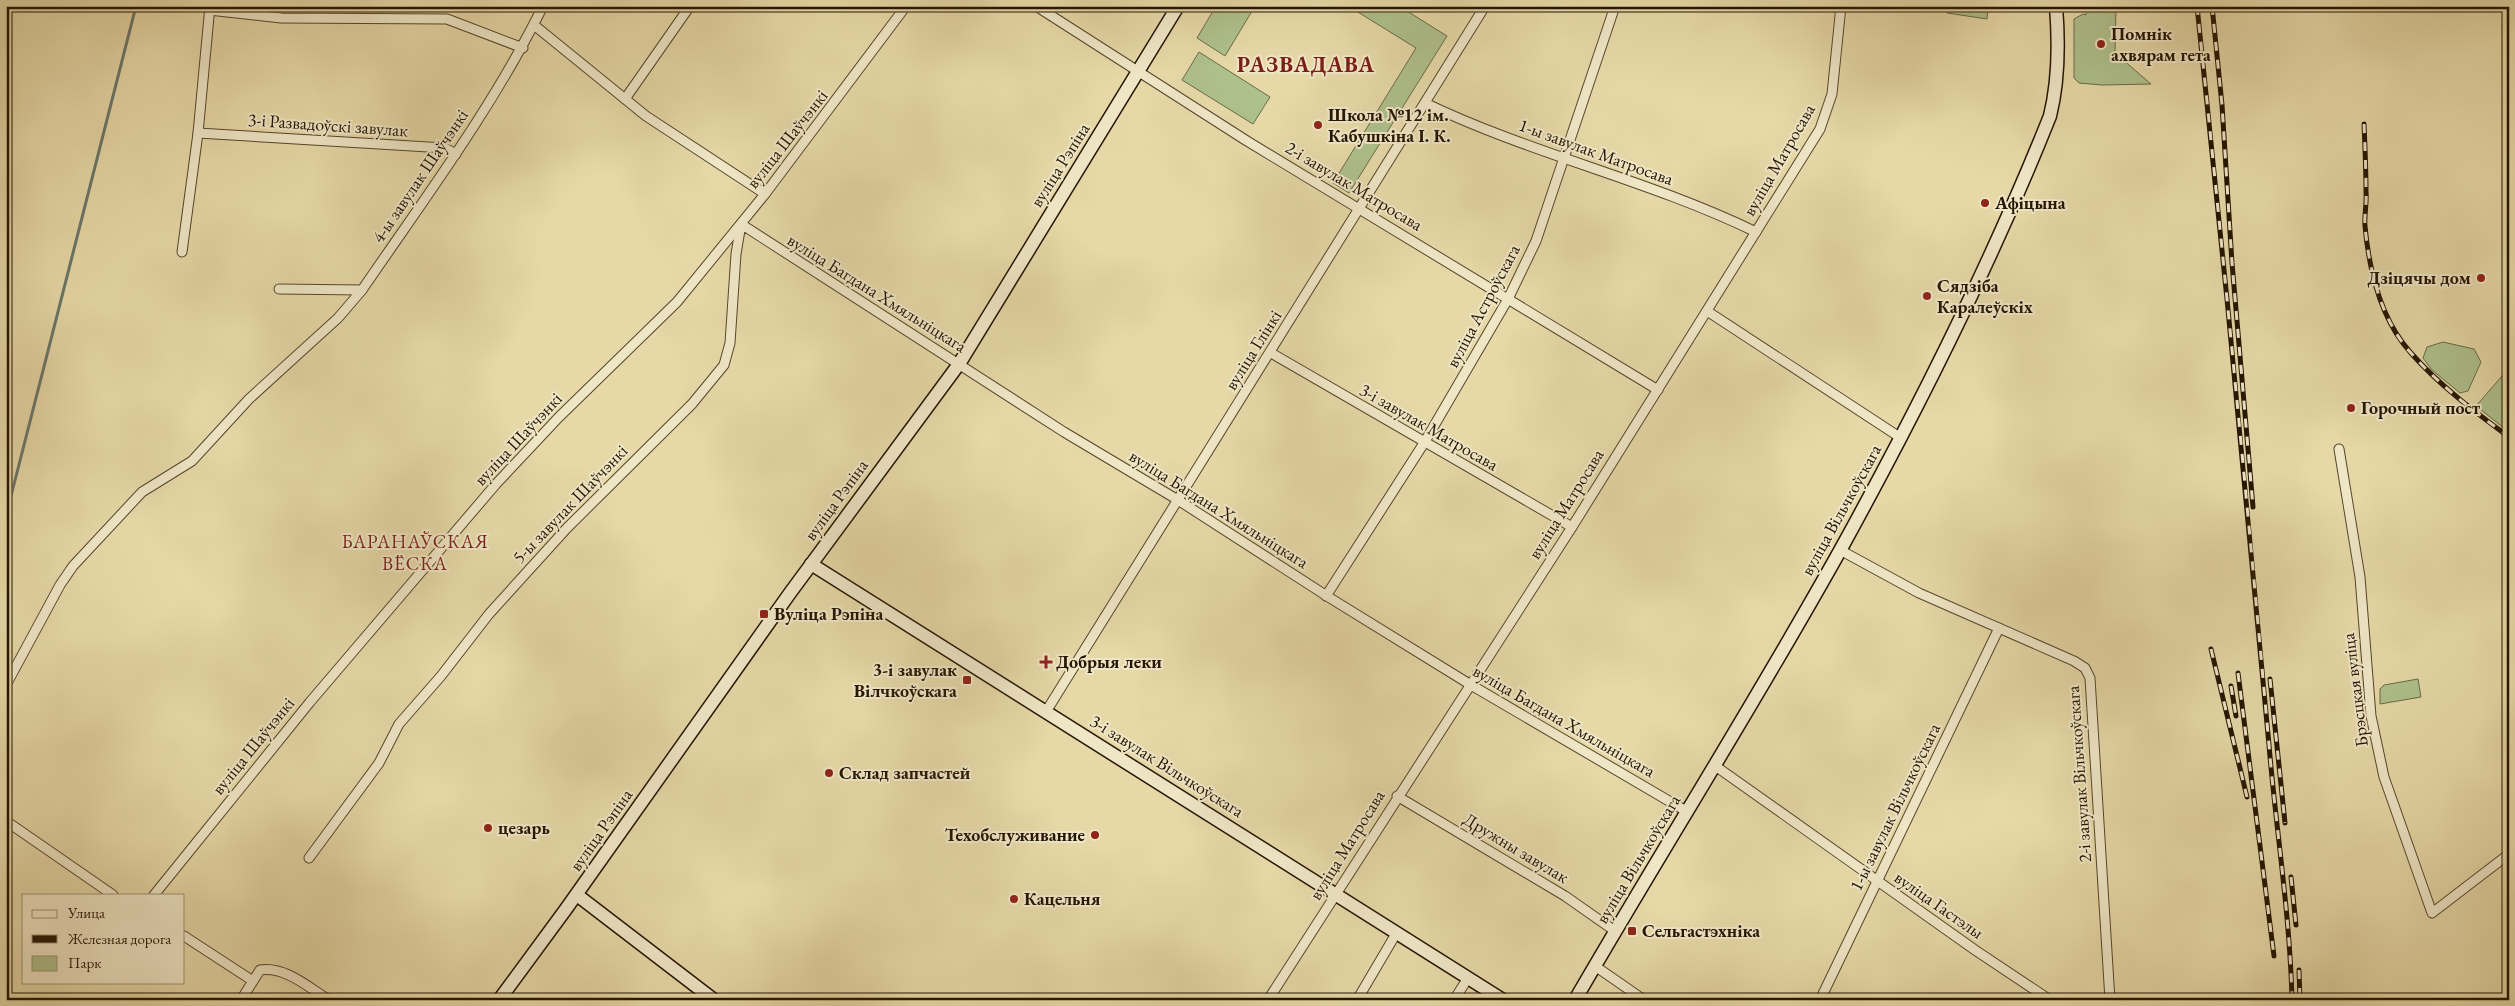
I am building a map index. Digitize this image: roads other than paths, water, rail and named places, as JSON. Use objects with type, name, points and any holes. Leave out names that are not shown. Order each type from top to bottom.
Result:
[{"type":"street","name":"4-ы завулак Шаўчэнкі","points":[[6,685],[60,585],[73,566],[142,492],[192,461],[249,399],[338,318],[362,290],[456,154],[523,48],[543,6]]},
{"type":"street","points":[[624,99],[690,6]]},
{"type":"street","name":"вуліца Шаўчэнкі","points":[[155,894],[310,702],[496,484],[559,417],[677,302],[765,194],[906,6]]},
{"type":"street","name":"2-і завулак Матросава","points":[[1036,6],[1247,141],[1658,390]]},
{"type":"street","name":"вуліца Рэпіна","points":[[499,1000],[811,564],[959,364],[1178,6]]},
{"type":"street","name":"вуліца Глінкі","points":[[1047,710],[1271,354],[1359,208],[1485,6]]},
{"type":"street","name":"вуліца Астроўскага","points":[[1326,596],[1424,443],[1508,299],[1536,241],[1615,6]]},
{"type":"street","name":"вуліца Матросава","points":[[1268,1000],[1397,796],[1572,527],[1820,129],[1832,94],[1841,6]]},
{"type":"street","name":"вуліца Вільчкоўскага","points":[[1575,1000],[1840,550],[1901,438],[1993,253],[2050,116],[2059,42],[2056,6]]},
{"type":"street","points":[[182,252],[198,133],[209,8],[281,18],[447,19],[523,48]]},
{"type":"street","points":[[534,25],[646,116],[765,194]]},
{"type":"street","name":"1-ы завулак Матросава","points":[[1425,103],[1452,116],[1562,159],[1720,215],[1756,232]]},
{"type":"street","name":"3-і Развадоўскі завулак","points":[[198,133],[445,148],[456,154]]},
{"type":"street","name":"вуліца Багдана Хмяльніцкага","points":[[741,224],[1064,432],[1178,500],[1326,596],[1471,685],[1686,812]]},
{"type":"street","name":"5-ы завулак Шаўчэнкі","points":[[309,858],[379,764],[399,724],[441,676],[489,614],[567,528],[692,404],[724,365],[730,343],[736,254],[741,224]]},
{"type":"street","points":[[279,289],[362,290]]},
{"type":"street","points":[[1707,311],[1901,438]]},
{"type":"street","name":"3-і завулак Матросава","points":[[1271,354],[1572,527]]},
{"type":"street","name":"Брэсцкая вуліца","points":[[2339,449],[2360,577],[2371,716],[2384,777],[2432,913],[2509,854]]},
{"type":"street","name":"2-і завулак Вільчкоўскага","points":[[1840,550],[1919,592],[2074,661],[2085,668],[2090,678],[2110,1000]]},
{"type":"street","name":"3-і завулак Вільчкоўскага","points":[[811,564],[1047,710],[1503,1000]]},
{"type":"street","name":"1-ы завулак Вільчкоўскага","points":[[1820,1000],[2000,628]]},
{"type":"street","name":"вуліца Гастэлы","points":[[1714,765],[1877,882],[2050,1000]]},
{"type":"street","name":"Дружны завулак","points":[[1397,796],[1565,896],[1615,931]]},
{"type":"street","points":[[6,822],[112,894]]},
{"type":"street","points":[[576,894],[714,1000]]},
{"type":"street","points":[[1357,1000],[1398,932]]},
{"type":"street","points":[[185,937],[253,982]]},
{"type":"street","points":[[1595,966],[1644,1000]]},
{"type":"street","points":[[241,1000],[260,970],[270,968],[282,971],[329,1000]]},
{"type":"street","points":[[1454,1000],[1468,978]]},
{"type":"waterway","points":[[6,501],[11,496],[136,6]]},
{"type":"railway","points":[[2197,6],[2286,904],[2292,1000]]},
{"type":"railway","points":[[2212,6],[2222,105],[2232,263],[2253,507]]},
{"type":"railway","points":[[2364,124],[2365,226],[2373,277],[2384,310],[2401,340],[2422,365],[2458,398],[2509,437]]},
{"type":"railway","points":[[2211,649],[2247,797]]},
{"type":"railway","points":[[2238,673],[2274,956]]},
{"type":"railway","points":[[2270,679],[2285,823]]},
{"type":"railway","points":[[2231,686],[2236,716]]},
{"type":"railway","points":[[2291,877],[2296,925]]},
{"type":"railway","points":[[2299,970],[2300,1000]]},
{"type":"place","name":"Помнік ахвярам гета","points":[[2101,44]]},
{"type":"place","name":"Школа №12 ім. Кабушкіна І. К.","points":[[1318,125]]},
{"type":"place","name":"Афіцына","points":[[1985,203]]},
{"type":"place","name":"Дзіцячы дом","points":[[2481,278]]},
{"type":"place","name":"Сядзіба Каралеўскіх","points":[[1927,296]]},
{"type":"place","name":"Горочный пост","points":[[2351,408]]},
{"type":"place","name":"Вуліца Рэпіна","points":[[764,614]]},
{"type":"place","name":"Добрыя леки","points":[[1046,662]]},
{"type":"place","name":"3-і завулак Вілчкоўскага","points":[[967,680]]},
{"type":"place","name":"Склад запчастей","points":[[829,773]]},
{"type":"place","name":"цезарь","points":[[488,828]]},
{"type":"place","name":"Техобслуживание","points":[[1095,835]]},
{"type":"place","name":"Кацельня","points":[[1014,899]]},
{"type":"place","name":"Сельгастэхніка","points":[[1632,931]]},
{"type":"district","name":"РАЗВАДАВА","points":[[1306,64]]},
{"type":"district","name":"БАРАНАЎСКАЯ ВЁСКА","points":[[415,552]]}]
